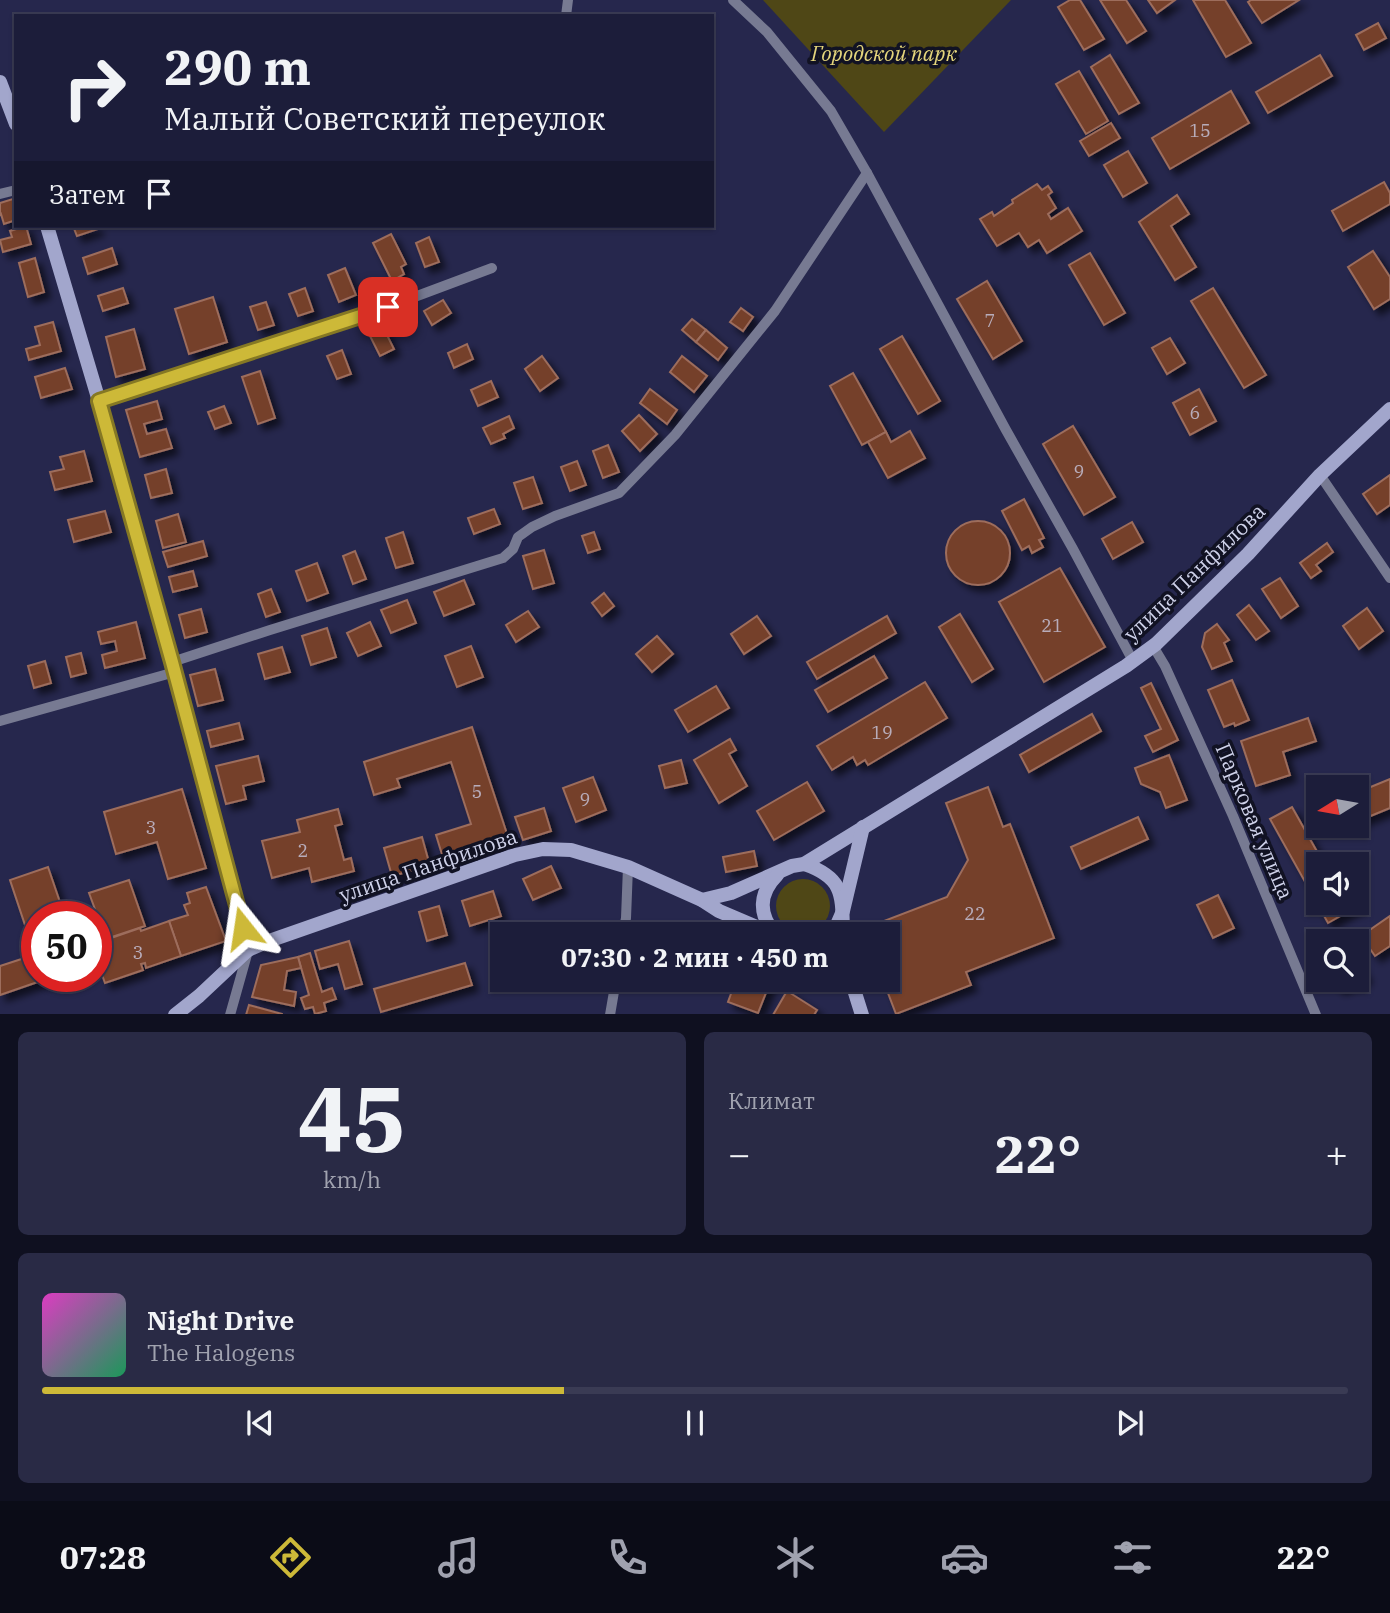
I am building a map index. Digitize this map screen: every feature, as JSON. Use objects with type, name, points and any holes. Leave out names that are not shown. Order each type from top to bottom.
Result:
[{"type":"main road","points":[[0,82],[14,119]]},
{"type":"main road","points":[[48,228],[174,667],[248,950],[199,996],[175,1014]]},
{"type":"main road","name":"улица Панфилова","points":[[702,900],[731,893],[792,866],[804,864],[1133,661],[1153,646],[1248,554],[1320,475],[1390,409]]},
{"type":"main road","points":[[838,922],[863,827]]},
{"type":"main road","name":"улица Панфилова","points":[[248,950],[503,860],[543,849],[570,850],[628,867],[745,922]]},
{"type":"main road","points":[[804,864],[820,869],[831,877],[841,894],[843,922]]},
{"type":"main road","name":"улица Панфилова","points":[[766,922],[762,905],[764,892],[769,882],[778,874]]},
{"type":"main road","points":[[848,992],[860,1007]]},
{"type":"street","points":[[733,0],[767,32],[831,111],[1133,661]]},
{"type":"street","points":[[0,721],[174,667],[270,630],[503,558],[513,549],[519,537],[532,527],[619,493],[675,435],[775,311],[867,173]]},
{"type":"street","points":[[99,401],[369,314],[492,268]]},
{"type":"street","points":[[1320,475],[1390,578]]},
{"type":"street","name":"Парковая улица","points":[[1153,646],[1233,816],[1316,1014]]},
{"type":"street","points":[[625,922],[628,867]]},
{"type":"street","points":[[230,1014],[248,950]]},
{"type":"street","points":[[610,1014],[614,992]]},
{"type":"green space","name":"Городской парк","points":[[763,0],[1011,0],[884,132]]},
{"type":"green space","points":[[798,879],[818,883],[826,891],[830,911],[825,922],[781,922],[776,911],[780,891],[788,883]]},
{"type":"building","points":[[1070,0],[1080,0],[1104,39],[1084,50],[1058,7]]},
{"type":"building","points":[[1100,0],[1126,0],[1146,31],[1127,43]]},
{"type":"building","points":[[1148,0],[1175,0],[1157,13]]},
{"type":"building","points":[[1193,0],[1225,0],[1251,43],[1226,57]]},
{"type":"building","points":[[1299,0],[1262,23],[1248,2]]},
{"type":"building","points":[[1378,23],[1386,38],[1364,50],[1356,35]]},
{"type":"building","points":[[1110,55],[1139,103],[1119,114],[1091,67]]},
{"type":"building","points":[[1320,55],[1332,76],[1268,113],[1256,92]]},
{"type":"building","points":[[1079,71],[1108,121],[1086,134],[1056,84]]},
{"type":"building","points":[[1231,91],[1249,123],[1170,169],[1152,138]]},
{"type":"building","points":[[1111,123],[1120,138],[1089,156],[1080,141]]},
{"type":"building","points":[[1128,151],[1147,183],[1123,197],[1104,165]]},
{"type":"building","points":[[1384,182],[1390,193],[1390,204],[1343,231],[1332,211]]},
{"type":"building","points":[[1037,184],[1042,190],[1048,186],[1052,192],[1048,195],[1056,208],[1048,214],[1051,219],[1068,208],[1082,231],[1047,253],[1039,240],[1028,247],[1019,233],[997,246],[980,219],[992,212],[994,216]]},
{"type":"building","points":[[1177,195],[1189,214],[1171,226],[1196,267],[1175,280],[1139,222]]},
{"type":"building","points":[[14,199],[14,221],[4,224],[0,215],[0,203]]},
{"type":"building","points":[[27,228],[31,244],[3,252],[0,240],[12,237],[10,231]]},
{"type":"building","points":[[74,228],[98,229],[77,236]]},
{"type":"building","points":[[391,234],[406,264],[401,267],[404,274],[392,281],[373,243]]},
{"type":"building","points":[[429,237],[439,262],[425,267],[416,243]]},
{"type":"building","points":[[112,248],[117,264],[88,274],[83,258]]},
{"type":"building","points":[[1373,251],[1390,277],[1390,299],[1374,309],[1348,267]]},
{"type":"building","points":[[1090,253],[1125,313],[1104,325],[1069,265]]},
{"type":"building","points":[[35,258],[44,292],[28,297],[19,263]]},
{"type":"building","points":[[345,268],[356,295],[339,302],[328,275]]},
{"type":"building","points":[[987,281],[1022,341],[993,359],[957,299]]},
{"type":"building","points":[[123,288],[128,303],[103,311],[98,296]]},
{"type":"building","points":[[305,288],[313,311],[298,316],[289,294]]},
{"type":"building","points":[[1213,288],[1266,375],[1244,388],[1191,301]]},
{"type":"building","points":[[213,297],[227,342],[189,354],[175,309]]},
{"type":"building","points":[[443,300],[451,313],[432,325],[424,311]]},
{"type":"building","points":[[266,302],[274,325],[258,330],[250,307]]},
{"type":"building","points":[[741,308],[753,317],[743,331],[730,322]]},
{"type":"building","points":[[692,319],[706,330],[696,342],[682,330]]},
{"type":"building","points":[[53,322],[61,351],[29,360],[26,349],[40,345],[35,327]]},
{"type":"building","points":[[134,329],[145,369],[116,377],[106,337]]},
{"type":"building","points":[[384,329],[394,349],[380,356],[370,336]]},
{"type":"building","points":[[706,330],[727,348],[718,360],[696,342]]},
{"type":"building","points":[[902,336],[940,401],[918,414],[880,349]]},
{"type":"building","points":[[1170,338],[1185,363],[1167,374],[1152,348]]},
{"type":"building","points":[[467,344],[473,359],[454,368],[448,353]]},
{"type":"building","points":[[342,350],[351,374],[337,379],[327,356]]},
{"type":"building","points":[[542,356],[558,378],[540,391],[525,369]]},
{"type":"building","points":[[682,356],[707,376],[694,392],[670,372]]},
{"type":"building","points":[[65,368],[72,389],[41,398],[35,377]]},
{"type":"building","points":[[260,371],[275,418],[258,424],[242,377]]},
{"type":"building","points":[[853,373],[886,432],[862,445],[830,386]]},
{"type":"building","points":[[491,381],[498,397],[478,406],[471,390]]},
{"type":"building","points":[[650,389],[677,410],[667,424],[640,403]]},
{"type":"building","points":[[1199,389],[1216,421],[1190,435],[1173,403]]},
{"type":"building","points":[[157,401],[162,419],[144,424],[147,434],[166,429],[172,448],[140,457],[126,410]]},
{"type":"building","points":[[224,406],[231,423],[215,429],[208,412]]},
{"type":"building","points":[[639,415],[657,434],[640,451],[622,431]]},
{"type":"building","points":[[509,416],[514,428],[503,434],[505,438],[491,444],[483,428]]},
{"type":"building","points":[[1073,426],[1115,497],[1084,515],[1043,444]]},
{"type":"building","points":[[910,431],[925,458],[888,478],[868,442],[886,432],[891,442]]},
{"type":"building","points":[[608,445],[619,472],[603,478],[593,451]]},
{"type":"building","points":[[84,451],[92,481],[55,490],[50,472],[64,469],[60,457]]},
{"type":"building","points":[[577,461],[586,485],[570,491],[561,467]]},
{"type":"building","points":[[166,469],[172,493],[151,498],[145,475]]},
{"type":"building","points":[[1390,475],[1390,505],[1377,514],[1363,494]]},
{"type":"building","points":[[533,477],[542,503],[523,509],[514,483]]},
{"type":"building","points":[[1024,499],[1044,538],[1039,540],[1043,547],[1032,553],[1029,546],[1022,550],[1002,511]]},
{"type":"building","points":[[494,509],[500,524],[474,534],[468,518]]},
{"type":"building","points":[[105,511],[111,532],[74,542],[68,520]]},
{"type":"building","points":[[178,514],[186,542],[163,548],[156,521]]},
{"type":"building","points":[[978,521],[990,523],[1001,530],[1008,541],[1008,565],[1001,576],[990,583],[978,585],[966,583],[955,576],[948,565],[946,553],[948,541],[955,530],[966,523]]},
{"type":"building","points":[[1132,522],[1143,542],[1113,559],[1102,539]]},
{"type":"building","points":[[403,532],[413,563],[396,568],[386,538]]},
{"type":"building","points":[[594,532],[600,549],[588,553],[582,536]]},
{"type":"building","points":[[203,541],[207,556],[168,567],[163,552]]},
{"type":"building","points":[[1327,543],[1333,552],[1316,565],[1321,571],[1311,578],[1300,563]]},
{"type":"building","points":[[544,550],[554,583],[533,589],[523,556]]},
{"type":"building","points":[[355,551],[366,579],[353,584],[343,556]]},
{"type":"building","points":[[317,563],[328,593],[307,601],[296,571]]},
{"type":"building","points":[[1060,568],[1105,647],[1044,682],[999,602]]},
{"type":"building","points":[[193,571],[197,586],[173,592],[169,577]]},
{"type":"building","points":[[1280,578],[1298,606],[1281,618],[1262,589]]},
{"type":"building","points":[[464,580],[474,604],[444,616],[434,592]]},
{"type":"building","points":[[271,589],[280,612],[266,617],[258,594]]},
{"type":"building","points":[[604,593],[614,606],[602,616],[592,603]]},
{"type":"building","points":[[407,600],[416,623],[391,633],[381,610]]},
{"type":"building","points":[[1249,605],[1269,631],[1256,640],[1237,615]]},
{"type":"building","points":[[1367,608],[1383,631],[1359,649],[1343,626]]},
{"type":"building","points":[[201,609],[207,632],[185,638],[179,615]]},
{"type":"building","points":[[528,611],[539,627],[516,642],[506,625]]},
{"type":"building","points":[[960,614],[993,669],[972,682],[939,627]]},
{"type":"building","points":[[757,616],[771,636],[744,654],[731,634]]},
{"type":"building","points":[[887,616],[896,633],[817,679],[807,662]]},
{"type":"building","points":[[136,622],[145,658],[105,668],[102,655],[117,651],[115,641],[101,644],[98,632]]},
{"type":"building","points":[[370,622],[381,646],[358,656],[347,633]]},
{"type":"building","points":[[1217,624],[1229,640],[1224,643],[1232,661],[1212,669],[1202,647],[1205,633]]},
{"type":"building","points":[[327,628],[336,657],[311,665],[302,636]]},
{"type":"building","points":[[657,636],[673,654],[652,672],[636,654]]},
{"type":"building","points":[[471,646],[483,677],[457,687],[445,656]]},
{"type":"building","points":[[282,647],[290,672],[265,679],[258,654]]},
{"type":"building","points":[[81,653],[86,673],[71,677],[66,657]]},
{"type":"building","points":[[874,656],[887,678],[828,712],[815,690]]},
{"type":"building","points":[[45,661],[51,683],[34,688],[28,666]]},
{"type":"building","points":[[215,669],[223,700],[198,706],[190,675]]},
{"type":"building","points":[[1232,680],[1249,720],[1224,727],[1208,690]]},
{"type":"building","points":[[925,682],[947,718],[868,765],[865,760],[857,765],[853,757],[832,770],[817,746]]},
{"type":"building","points":[[1151,683],[1178,740],[1153,752],[1145,736],[1161,729],[1141,688]]},
{"type":"building","points":[[716,686],[729,708],[688,732],[675,710]]},
{"type":"building","points":[[1092,714],[1101,731],[1029,772],[1020,755]]},
{"type":"building","points":[[1308,718],[1316,741],[1283,752],[1290,775],[1256,786],[1241,741]]},
{"type":"building","points":[[239,723],[243,739],[211,747],[207,731]]},
{"type":"building","points":[[472,727],[509,840],[444,861],[436,835],[471,824],[451,762],[397,779],[400,787],[374,795],[364,762]]},
{"type":"building","points":[[730,739],[736,750],[729,754],[747,786],[719,803],[694,760]]},
{"type":"building","points":[[1169,755],[1187,800],[1166,808],[1160,792],[1141,784],[1135,768]]},
{"type":"building","points":[[258,756],[264,781],[243,786],[246,799],[226,804],[216,766]]},
{"type":"building","points":[[681,760],[687,783],[665,788],[659,766]]},
{"type":"building","points":[[593,777],[606,810],[576,822],[563,788]]},
{"type":"building","points":[[1390,779],[1390,808],[1369,817],[1369,788]]},
{"type":"building","points":[[807,782],[824,811],[774,840],[757,811]]},
{"type":"building","points":[[988,787],[1003,827],[1010,824],[1054,938],[966,972],[971,985],[896,1014],[888,992],[900,992],[900,922],[881,922],[947,897],[968,860],[946,803]]},
{"type":"building","points":[[182,789],[206,868],[168,879],[157,842],[116,854],[104,812]]},
{"type":"building","points":[[1292,807],[1306,832],[1306,838],[1309,838],[1317,852],[1306,852],[1306,884],[1270,819]]},
{"type":"building","points":[[544,808],[551,831],[523,840],[515,817]]},
{"type":"building","points":[[338,809],[342,824],[335,826],[344,860],[351,858],[354,871],[312,882],[309,868],[272,878],[262,841],[300,832],[297,820]]},
{"type":"building","points":[[1138,817],[1148,839],[1081,869],[1071,847]]},
{"type":"building","points":[[422,837],[430,866],[392,876],[384,848]]},
{"type":"building","points":[[754,851],[757,866],[726,872],[723,857]]},
{"type":"building","points":[[551,866],[561,888],[533,900],[523,879]]},
{"type":"building","points":[[48,867],[60,901],[21,901],[21,913],[10,880]]},
{"type":"building","points":[[129,880],[145,926],[112,937],[112,901],[92,901],[89,893]]},
{"type":"building","points":[[206,887],[226,941],[181,956],[169,921],[188,915],[184,905],[190,903],[187,893]]},
{"type":"building","points":[[493,891],[501,916],[470,926],[462,901]]},
{"type":"building","points":[[1218,895],[1234,928],[1213,938],[1197,905]]},
{"type":"building","points":[[439,906],[447,935],[427,941],[419,912]]},
{"type":"building","points":[[1324,915],[1342,915],[1328,923]]},
{"type":"building","points":[[1390,916],[1390,946],[1375,956],[1369,947],[1369,930]]},
{"type":"building","points":[[169,921],[181,956],[146,968],[145,963],[141,964],[143,970],[112,981],[112,938],[140,928],[141,931]]},
{"type":"building","points":[[349,941],[362,984],[345,989],[338,964],[320,969],[315,951]]},
{"type":"building","points":[[310,953],[322,992],[332,988],[336,999],[324,1003],[326,1011],[315,1014],[313,1007],[305,1009],[301,998],[309,995],[298,957]]},
{"type":"building","points":[[298,957],[301,968],[287,971],[284,990],[296,992],[294,1006],[252,997],[261,965]]},
{"type":"building","points":[[21,959],[21,988],[0,995],[0,966]]},
{"type":"building","points":[[465,963],[472,985],[381,1012],[374,989]]},
{"type":"building","points":[[732,992],[766,992],[758,1013],[728,1002]]},
{"type":"building","points":[[789,992],[817,1010],[815,1014],[774,1014]]},
{"type":"building","points":[[249,1005],[282,1014],[246,1014]]},
{"type":"route","points":[[243,928],[99,401],[388,307]]}]
